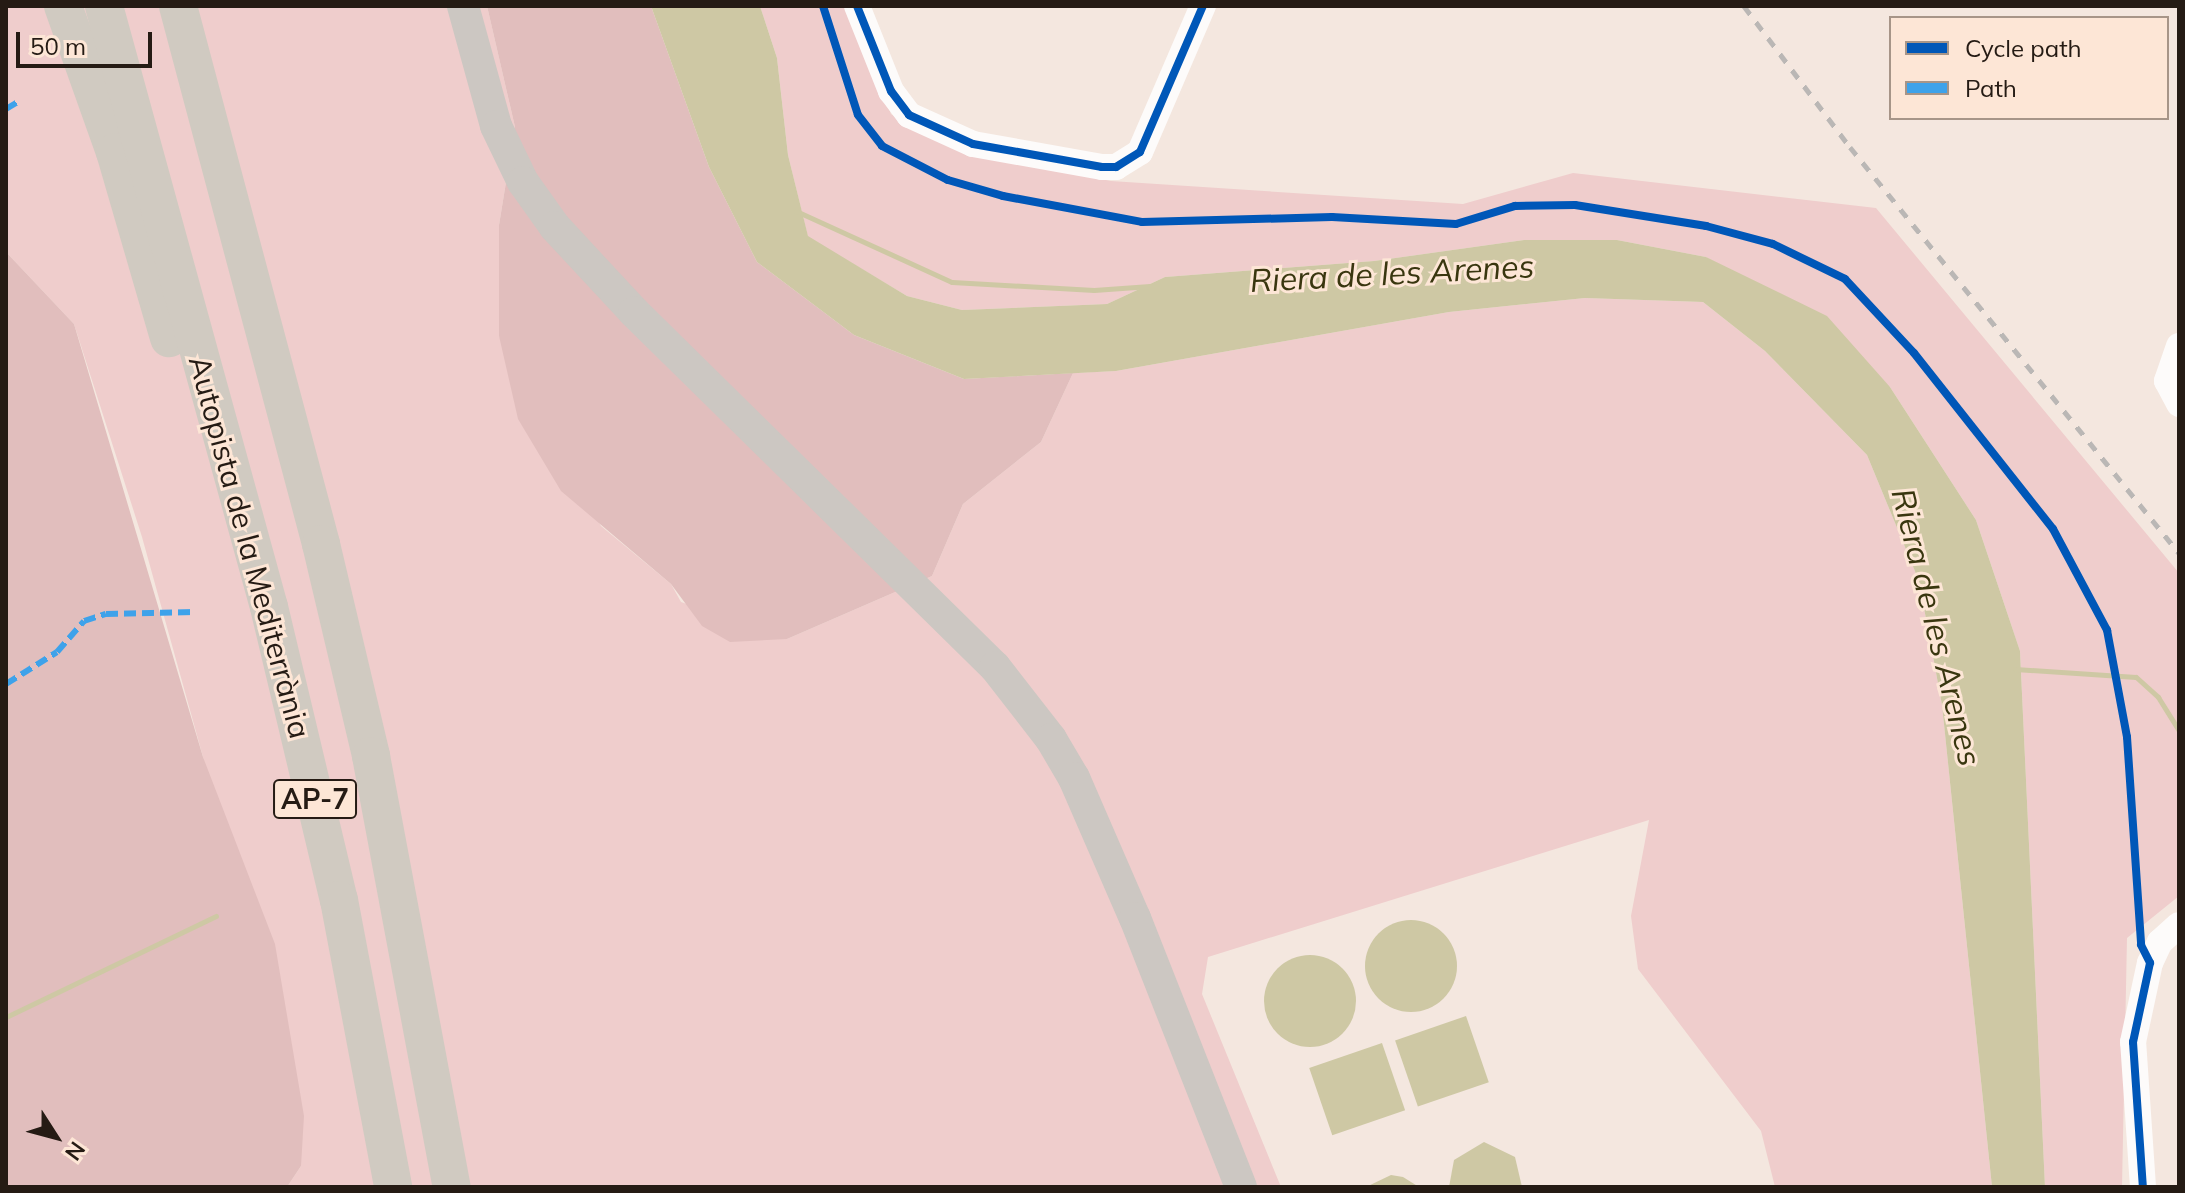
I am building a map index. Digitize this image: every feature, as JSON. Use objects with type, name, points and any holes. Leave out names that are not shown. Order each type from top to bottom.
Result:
[{"type":"highway","points":[[63,6],[115,152],[169,337],[214,417]]},
{"type":"highway","name":"Autopista de la Mediterrània","points":[[104,6],[214,417],[269,607],[339,900],[393,1187]]},
{"type":"highway","name":"AP-7","points":[[178,6],[328,572],[371,756],[452,1187]]},
{"type":"main road","points":[[463,6],[496,126],[523,182],[555,227],[634,312],[995,667],[1051,739],[1074,778],[1135,918],[1241,1187]]},
{"type":"street","points":[[857,6],[891,91],[909,115],[973,144],[1102,167],[1116,167],[1140,152],[1203,6]]},
{"type":"street","points":[[2179,346],[2167,370],[2170,391],[2179,404]]},
{"type":"street","points":[[2143,1187],[2133,1042],[2150,963],[2160,942],[2179,925]]},
{"type":"shaded area","points":[[6,6],[487,6],[515,127],[499,225],[499,336],[601,526],[671,584],[681,602],[787,639],[932,576],[963,504],[1041,442],[1073,373],[1116,371],[1449,312],[1585,298],[1703,302],[1765,351],[1867,455],[1919,581],[1942,705],[1992,1187],[1775,1187],[1761,1131],[1638,969],[1631,916],[1649,820],[1208,957],[1202,994],[1281,1187],[287,1187],[301,1166],[203,757],[142,537],[74,324],[6,252]]},
{"type":"shaded area","points":[[487,6],[651,6],[709,167],[757,262],[854,335],[964,379],[1073,373],[1041,442],[963,504],[932,576],[787,639],[730,642],[702,626],[671,584],[561,491],[518,419],[499,336],[499,225],[515,127]]},
{"type":"shaded area","points":[[760,6],[851,6],[891,114],[911,128],[972,154],[1111,181],[1463,204],[1573,173],[1876,208],[2179,573],[2179,896],[2127,938],[2122,1187],[2045,1187],[2020,651],[1976,520],[1890,387],[1706,257],[1617,240],[1524,240],[1374,261],[1165,277],[1107,304],[962,310],[907,296],[808,237],[788,155],[777,58]]},
{"type":"shaded area","points":[[6,252],[74,324],[203,757],[275,944],[304,1116],[301,1166],[287,1187],[6,1187]]},
{"type":"water","points":[[651,6],[760,6],[777,58],[788,155],[808,236],[907,296],[962,310],[1107,304],[1165,277],[1374,261],[1524,240],[1617,240],[1706,257],[1827,316],[1890,387],[1976,520],[2020,651],[2045,1187],[1992,1187],[1942,705],[1919,581],[1867,455],[1765,351],[1703,302],[1585,298],[1449,312],[1116,371],[964,379],[854,335],[757,262],[709,167]]},
{"type":"water","points":[[1411,920],[1428,924],[1443,934],[1453,949],[1457,966],[1453,983],[1443,998],[1428,1008],[1411,1012],[1394,1008],[1379,998],[1369,983],[1365,966],[1369,949],[1379,934],[1394,924]]},
{"type":"water","points":[[1310,955],[1328,958],[1343,968],[1353,983],[1356,1001],[1353,1019],[1343,1034],[1328,1044],[1310,1047],[1292,1044],[1277,1034],[1267,1019],[1264,1001],[1267,983],[1277,968],[1292,958]]},
{"type":"water","points":[[1466,1016],[1489,1082],[1418,1107],[1395,1040]]},
{"type":"water","points":[[1382,1043],[1405,1110],[1332,1135],[1309,1068]]},
{"type":"water","points":[[1484,1142],[1515,1157],[1522,1187],[1449,1187],[1454,1160]]},
{"type":"water","points":[[1391,1175],[1403,1177],[1419,1187],[1366,1187]]},
{"type":"waterway","name":"Riera de les Arenes","points":[[796,211],[952,282],[1094,290],[1150,286]]},
{"type":"waterway","points":[[2015,669],[2136,677],[2158,697],[2179,730]]},
{"type":"waterway","points":[[6,1017],[216,916]]},
{"type":"railway","points":[[1744,6],[1850,147],[2179,553]]},
{"type":"marked path","points":[[6,109],[21,100]]},
{"type":"marked path","points":[[6,684],[57,652],[84,621],[106,614],[195,612]]},
{"type":"cycle path","points":[[823,6],[858,115],[882,146],[948,180],[1003,196],[1142,222],[1332,217],[1456,224],[1515,206],[1575,205],[1706,226],[1773,244],[1845,279],[1914,353],[2053,529],[2107,630],[2127,737],[2141,945],[2150,963],[2133,1042],[2143,1187]]},
{"type":"cycle path","points":[[857,6],[891,91],[909,115],[973,144],[1102,167],[1116,167],[1140,152],[1203,6]]}]
